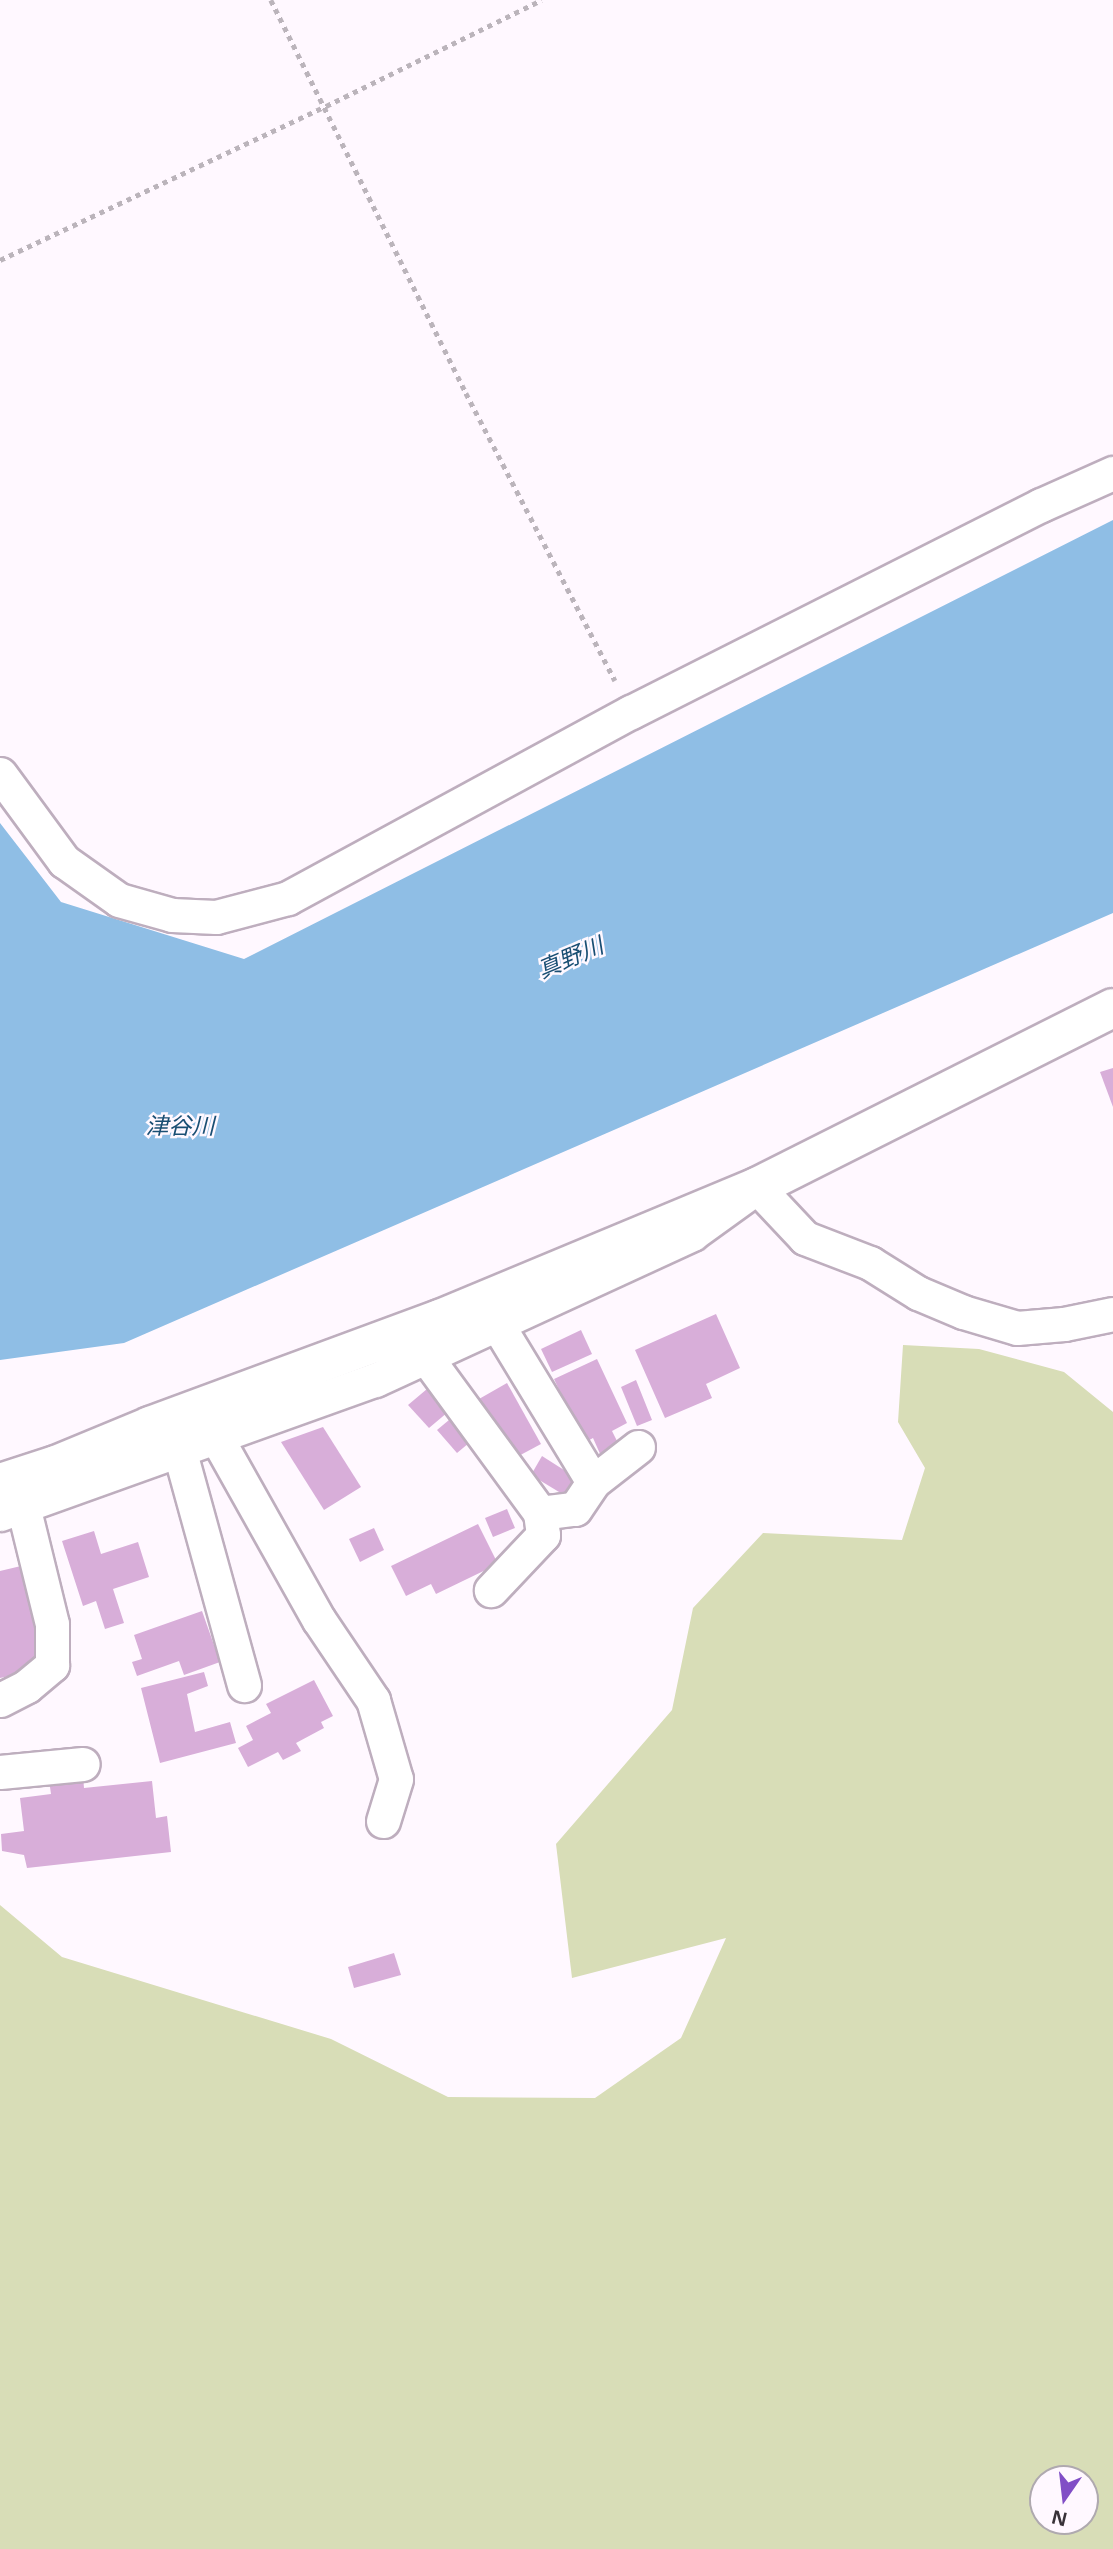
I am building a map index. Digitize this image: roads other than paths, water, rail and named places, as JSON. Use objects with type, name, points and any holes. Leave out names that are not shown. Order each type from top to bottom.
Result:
[{"type":"street","points":[[0,774],[64,861],[119,900],[172,915],[216,918],[288,898],[631,712],[1041,505],[1113,473]]},
{"type":"street","points":[[8,1501],[56,1465],[150,1426],[440,1319],[757,1187],[1113,1008]]},
{"type":"street","points":[[757,1187],[805,1238],[870,1263],[918,1293],[962,1312],[1017,1328],[1088,1321],[1113,1314]]},
{"type":"street","points":[[8,1501],[180,1449],[375,1380],[692,1234],[757,1187]]},
{"type":"street","points":[[496,1324],[593,1482]]},
{"type":"street","points":[[426,1357],[540,1513],[543,1535],[491,1590]]},
{"type":"street","points":[[215,1436],[319,1620],[373,1700],[396,1779],[383,1821]]},
{"type":"street","points":[[540,1513],[575,1509],[593,1482],[638,1447]]},
{"type":"street","points":[[180,1449],[244,1685]]},
{"type":"street","points":[[0,1700],[27,1686],[52,1665],[51,1624],[8,1501]]},
{"type":"street","points":[[0,1772],[83,1764]]},
{"type":"water","name":"津谷川","points":[[1113,520],[1113,913],[124,1343],[0,1360],[0,823],[61,902],[244,959]]},
{"type":"water label","name":"真野川","points":[[570,957]]}]
